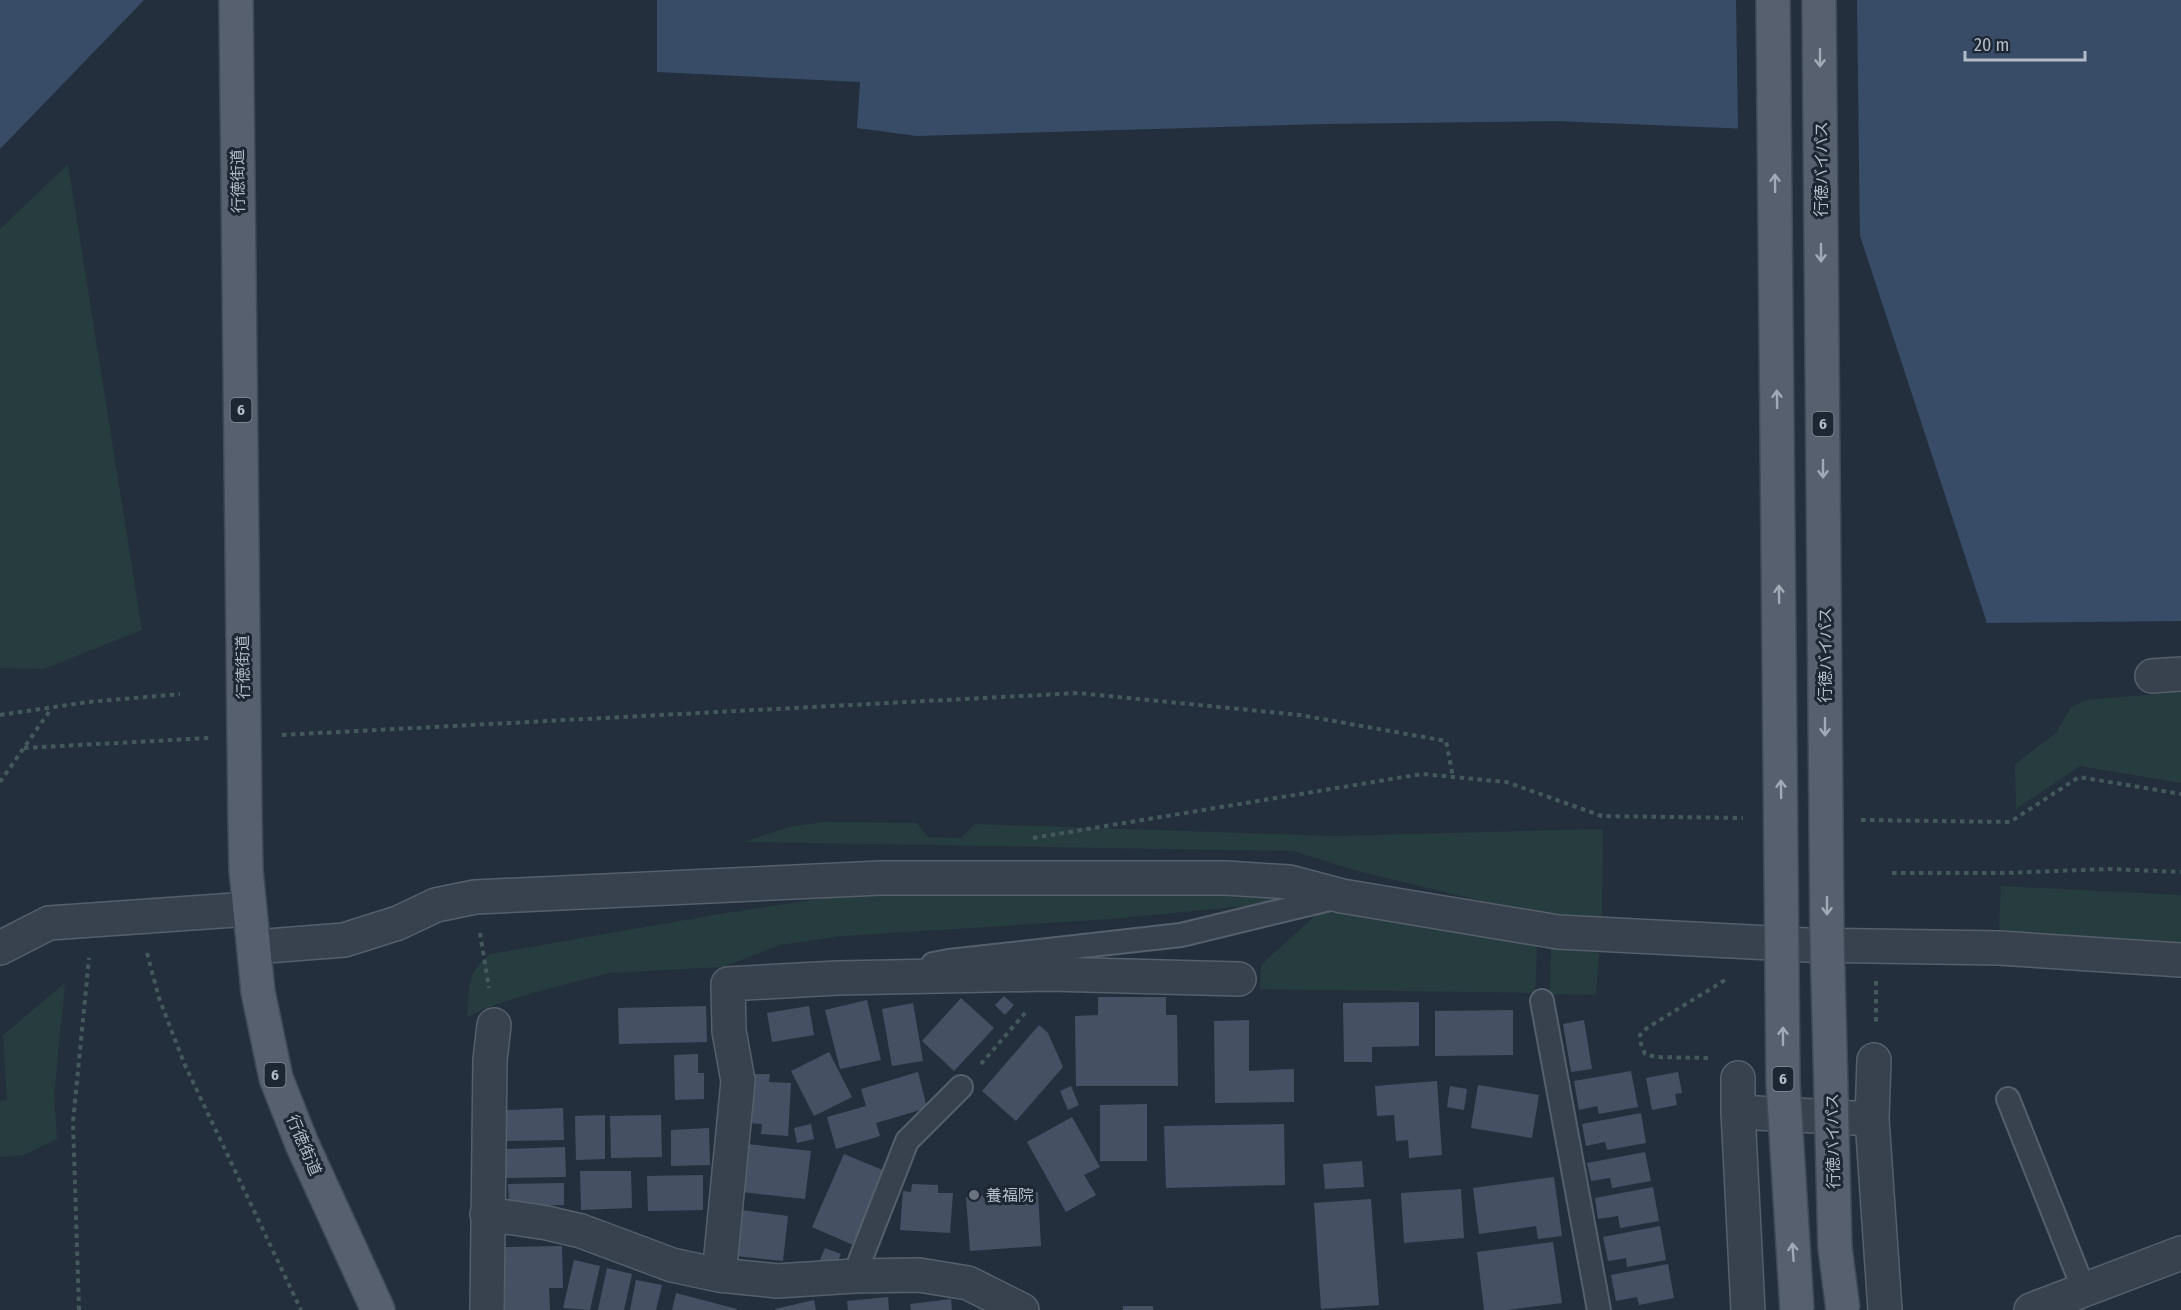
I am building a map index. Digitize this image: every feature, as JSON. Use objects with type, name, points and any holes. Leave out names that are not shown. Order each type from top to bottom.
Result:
[{"type":"main road","name":"行徳街道","points":[[236,0],[245,820],[249,909],[258,992],[276,1078],[302,1144],[378,1310]]},
{"type":"main road","name":"6","points":[[1773,0],[1783,1083],[1797,1310]]},
{"type":"main road","name":"行徳バイパス","points":[[1819,0],[1827,937],[1835,1248],[1843,1310]]},
{"type":"street","points":[[254,947],[344,940],[398,923],[436,905],[475,897],[851,879],[1226,878],[1289,882],[1342,896],[1544,930],[1602,935],[1807,945],[1999,948],[2181,960]]},
{"type":"street","points":[[0,948],[49,923],[249,909]]},
{"type":"street","points":[[719,1275],[738,1081],[729,1031],[728,984],[879,977],[1049,974],[1239,979]]},
{"type":"street","points":[[488,1310],[490,1060],[494,1025]]},
{"type":"street","points":[[1874,1060],[1872,1119],[1885,1310]]},
{"type":"street","points":[[1738,1078],[1748,1310]]},
{"type":"street","points":[[1738,1112],[1872,1119]]},
{"type":"street","points":[[487,1214],[547,1223],[581,1231],[672,1265],[719,1275],[777,1281],[919,1275],[968,1283],[1022,1310]]},
{"type":"street","points":[[2031,1310],[2181,1253]]},
{"type":"lane","points":[[879,977],[949,961],[1181,935],[1342,896]]},
{"type":"lane","points":[[1542,1001],[1599,1310]]},
{"type":"lane","points":[[854,1276],[907,1142],[961,1087]]},
{"type":"lane","points":[[2008,1099],[2084,1290]]},
{"type":"path","points":[[272,735],[1078,693],[1300,715],[1446,741],[1453,777]]},
{"type":"path","points":[[0,715],[88,702],[180,694]]},
{"type":"path","points":[[0,782],[51,709]]},
{"type":"path","points":[[24,748],[213,738]]},
{"type":"path","points":[[1031,839],[1422,774],[1506,782],[1602,816],[1754,818]]},
{"type":"path","points":[[1859,820],[2010,822],[2079,777],[2181,794]]},
{"type":"path","points":[[1893,873],[2005,873],[2109,869],[2181,872]]},
{"type":"path","points":[[475,897],[494,1025]]},
{"type":"path","points":[[136,916],[159,998],[184,1063],[300,1310]]},
{"type":"path","points":[[79,1310],[73,1122],[93,919]]},
{"type":"path","points":[[961,1087],[1036,1000],[1049,974]]},
{"type":"path","points":[[1710,1058],[1656,1057],[1645,1054],[1640,1035],[1647,1028],[1726,979]]},
{"type":"green space","points":[[68,164],[142,630],[44,669],[0,668],[0,229]]},
{"type":"green space","points":[[2181,692],[2181,783],[2080,766],[2016,809],[2015,764],[2056,733],[2071,707],[2086,700]]},
{"type":"green space","points":[[824,822],[917,823],[928,837],[961,838],[975,824],[1334,836],[1603,829],[1602,922],[1539,915],[1357,871],[1294,851],[744,842],[789,827]]},
{"type":"green space","points":[[2001,886],[2181,895],[2181,945],[1999,930]]},
{"type":"green space","points":[[910,892],[1249,896],[1287,902],[1111,919],[843,936],[780,945],[723,967],[609,973],[522,996],[467,1017],[470,982],[473,974],[491,954],[725,913],[839,896]]},
{"type":"green space","points":[[1326,906],[1537,946],[1535,993],[1260,989],[1261,965]]},
{"type":"green space","points":[[1551,948],[1599,953],[1596,995],[1550,994]]},
{"type":"green space","points":[[65,983],[54,1096],[57,1139],[24,1155],[0,1157],[0,1101],[7,1100],[3,1035]]},
{"type":"water","points":[[0,0],[144,0],[0,149]]},
{"type":"water","points":[[657,0],[2181,0],[2181,621],[1987,623],[1826,132],[1555,121],[1324,124],[917,136],[857,128],[860,82],[657,72]]},
{"type":"pier","points":[[1736,0],[1857,0],[1860,245],[1824,135],[1738,132]]},
{"type":"building","points":[[1004,996],[1014,1005],[1005,1015],[995,1005]]},
{"type":"building","points":[[1098,997],[1166,997],[1166,1015],[1177,1015],[1178,1086],[1076,1086],[1075,1016],[1098,1015]]},
{"type":"building","points":[[961,998],[994,1028],[954,1071],[922,1041]]},
{"type":"building","points":[[867,1000],[881,1060],[840,1069],[825,1010]]},
{"type":"building","points":[[1419,1002],[1419,1046],[1372,1047],[1372,1062],[1344,1062],[1343,1003]]},
{"type":"building","points":[[913,1003],[923,1061],[892,1066],[882,1009]]},
{"type":"building","points":[[706,1006],[707,1042],[619,1044],[618,1008]]},
{"type":"building","points":[[809,1006],[814,1035],[772,1042],[767,1013]]},
{"type":"building","points":[[1513,1010],[1513,1055],[1435,1056],[1435,1011]]},
{"type":"building","points":[[1249,1020],[1249,1071],[1294,1069],[1294,1102],[1215,1103],[1214,1021]]},
{"type":"building","points":[[1584,1020],[1592,1069],[1571,1072],[1563,1024]]},
{"type":"building","points":[[1039,1025],[1048,1033],[1063,1067],[1016,1121],[982,1091]]},
{"type":"building","points":[[829,1052],[852,1097],[814,1116],[791,1071]]},
{"type":"building","points":[[698,1054],[698,1073],[704,1073],[704,1099],[675,1100],[674,1055]]},
{"type":"building","points":[[1631,1071],[1638,1107],[1599,1114],[1597,1106],[1579,1110],[1574,1081]]},
{"type":"building","points":[[918,1072],[927,1108],[876,1123],[880,1136],[836,1149],[827,1117],[866,1106],[861,1089]]},
{"type":"building","points":[[1678,1072],[1682,1093],[1675,1094],[1677,1105],[1652,1110],[1646,1078]]},
{"type":"building","points":[[750,1074],[770,1074],[769,1082],[791,1083],[788,1136],[761,1134],[762,1124],[748,1123]]},
{"type":"building","points":[[1437,1081],[1442,1155],[1409,1158],[1408,1140],[1396,1141],[1394,1115],[1377,1116],[1375,1086]]},
{"type":"building","points":[[1478,1085],[1539,1095],[1532,1138],[1471,1128]]},
{"type":"building","points":[[1071,1086],[1079,1105],[1068,1110],[1060,1091]]},
{"type":"building","points":[[1450,1086],[1467,1089],[1464,1110],[1447,1107]]},
{"type":"building","points":[[1147,1104],[1147,1161],[1100,1161],[1100,1105]]},
{"type":"building","points":[[563,1108],[564,1140],[507,1141],[506,1110]]},
{"type":"building","points":[[1641,1113],[1646,1143],[1607,1150],[1605,1142],[1586,1146],[1582,1124]]},
{"type":"building","points":[[605,1115],[605,1159],[576,1160],[575,1116]]},
{"type":"building","points":[[661,1115],[662,1157],[611,1158],[610,1116]]},
{"type":"building","points":[[1072,1117],[1100,1167],[1084,1175],[1096,1195],[1066,1212],[1027,1142]]},
{"type":"building","points":[[811,1124],[814,1139],[797,1143],[794,1128]]},
{"type":"building","points":[[1284,1124],[1285,1185],[1166,1188],[1164,1126]]},
{"type":"building","points":[[709,1128],[710,1165],[671,1166],[671,1130]]},
{"type":"building","points":[[747,1144],[811,1151],[805,1199],[742,1192]]},
{"type":"building","points":[[565,1147],[566,1177],[506,1178],[506,1149]]},
{"type":"building","points":[[1645,1152],[1651,1181],[1612,1188],[1610,1178],[1591,1181],[1587,1163]]},
{"type":"building","points":[[844,1154],[885,1171],[853,1245],[812,1227]]},
{"type":"building","points":[[1362,1161],[1364,1187],[1325,1189],[1323,1164]]},
{"type":"building","points":[[580,1171],[631,1171],[632,1208],[581,1210]]},
{"type":"building","points":[[703,1175],[703,1210],[648,1211],[647,1176]]},
{"type":"building","points":[[1554,1177],[1562,1236],[1538,1239],[1536,1226],[1479,1234],[1473,1188]]},
{"type":"building","points":[[564,1183],[564,1205],[509,1206],[508,1184]]},
{"type":"building","points":[[912,1184],[938,1185],[938,1193],[953,1193],[950,1233],[900,1230],[903,1191],[911,1192]]},
{"type":"building","points":[[1653,1187],[1659,1221],[1620,1228],[1618,1216],[1598,1219],[1595,1198]]},
{"type":"building","points":[[1461,1189],[1464,1238],[1404,1243],[1401,1193]]},
{"type":"building","points":[[1038,1192],[1041,1246],[970,1251],[966,1197]]},
{"type":"building","points":[[1371,1199],[1379,1305],[1321,1309],[1314,1203]]},
{"type":"building","points":[[741,1210],[788,1216],[783,1261],[736,1256]]},
{"type":"building","points":[[1660,1226],[1666,1260],[1627,1267],[1626,1258],[1608,1261],[1603,1237]]},
{"type":"building","points":[[1553,1242],[1562,1303],[1507,1310],[1484,1310],[1477,1252]]},
{"type":"building","points":[[562,1246],[563,1288],[549,1288],[550,1310],[504,1310],[503,1247]]},
{"type":"building","points":[[825,1248],[841,1254],[834,1269],[819,1262]]},
{"type":"building","points":[[574,1260],[600,1266],[590,1310],[563,1308]]},
{"type":"building","points":[[1668,1264],[1674,1298],[1639,1305],[1637,1297],[1616,1301],[1611,1275]]},
{"type":"building","points":[[607,1268],[632,1274],[624,1310],[598,1310]]},
{"type":"building","points":[[636,1280],[662,1285],[656,1310],[630,1310]]},
{"type":"building","points":[[676,1293],[737,1309],[737,1310],[672,1310]]},
{"type":"building","points":[[888,1297],[889,1310],[848,1310],[847,1301]]},
{"type":"building","points":[[951,1299],[952,1310],[911,1310],[910,1304]]},
{"type":"building","points":[[814,1300],[816,1310],[775,1310],[775,1309]]},
{"type":"building","points":[[1123,1306],[1153,1306],[1153,1310],[1123,1310]]},
{"type":"place","name":"養福院","points":[[974,1195]]}]
